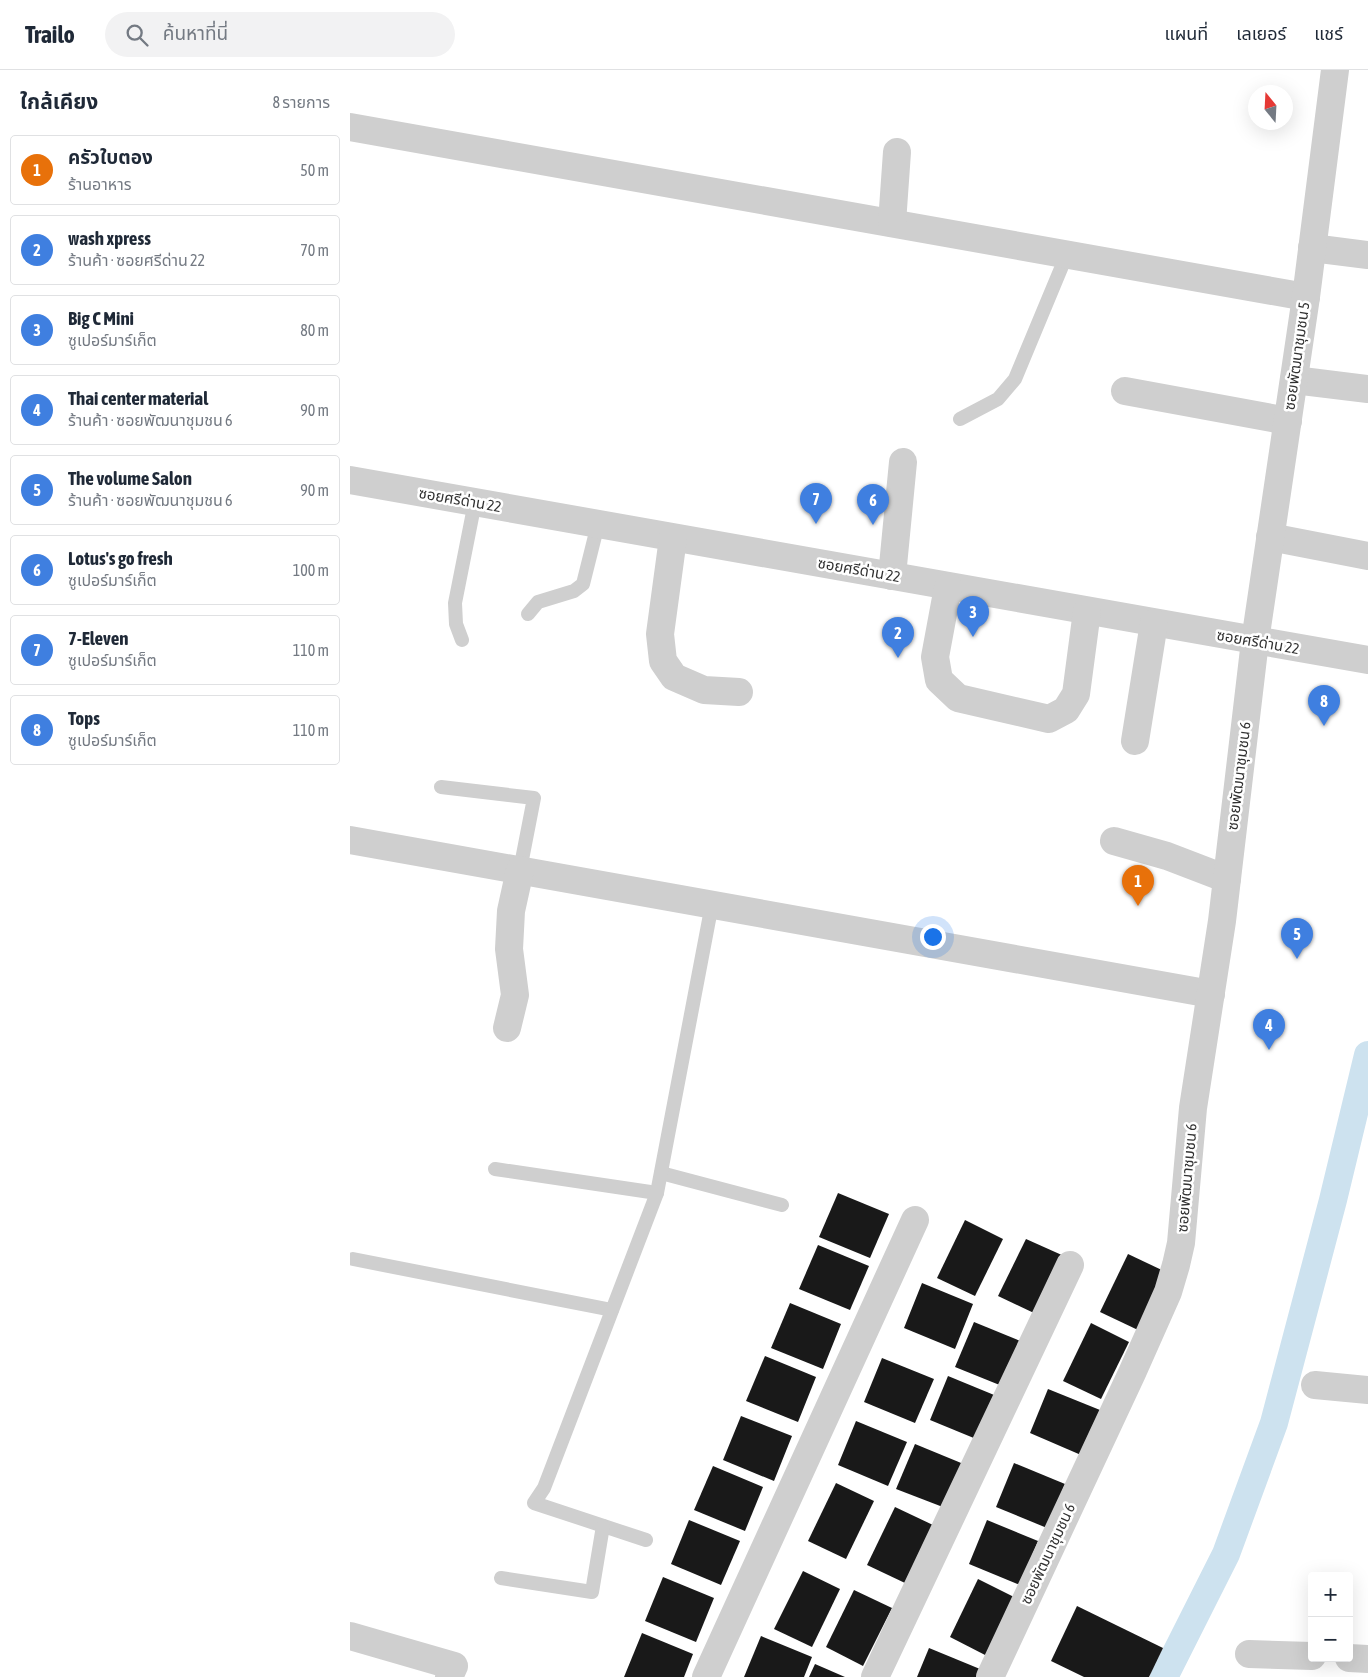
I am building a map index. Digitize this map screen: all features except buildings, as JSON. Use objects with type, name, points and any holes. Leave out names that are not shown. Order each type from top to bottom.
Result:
[{"type":"street","name":"ซอยพัฒนาชุมชน 5","points":[[1255,641],[1306,297],[1335,70]]},
{"type":"street","points":[[350,127],[1306,297]]},
{"type":"street","points":[[892,224],[897,152]]},
{"type":"street","points":[[1312,248],[1368,255]]},
{"type":"street","points":[[1294,380],[1368,389]]},
{"type":"street","points":[[1125,391],[1288,420]]},
{"type":"street","points":[[892,576],[903,462]]},
{"type":"street","name":"ซอยศรีด่าน 22","points":[[350,480],[1154,624],[1368,660]]},
{"type":"street","points":[[1270,537],[1368,556]]},
{"type":"street","points":[[673,538],[660,634],[663,661],[674,677],[704,690],[739,692]]},
{"type":"street","points":[[948,587],[935,658],[939,680],[958,698],[1049,719],[1066,710],[1076,694],[1087,611]]},
{"type":"street","points":[[1135,741],[1154,624]]},
{"type":"street","name":"ซอยพัฒนาชุมชน 6","points":[[990,1677],[1168,1292],[1180,1243],[1193,1108],[1227,879],[1255,641]]},
{"type":"street","points":[[350,840],[1211,994]]},
{"type":"street","points":[[1114,841],[1167,856],[1227,879]]},
{"type":"street","points":[[507,1028],[514,995],[509,950],[512,911],[520,870]]},
{"type":"street","points":[[706,1677],[915,1220]]},
{"type":"street","points":[[875,1677],[1070,1265]]},
{"type":"street","points":[[1315,1385],[1368,1390]]},
{"type":"street","points":[[350,1636],[454,1666],[449,1677]]},
{"type":"street","points":[[1249,1654],[1308,1656]]},
{"type":"street","points":[[1353,1658],[1368,1658]]},
{"type":"lane","points":[[960,419],[998,399],[1015,379],[1067,254]]},
{"type":"lane","points":[[462,640],[456,624],[455,603],[475,502]]},
{"type":"lane","points":[[528,614],[538,602],[574,591],[583,584],[598,524]]},
{"type":"lane","points":[[441,787],[534,798],[520,870]]},
{"type":"lane","points":[[646,1540],[534,1503],[544,1488],[656,1193],[712,904]]},
{"type":"lane","points":[[495,1168],[656,1193]]},
{"type":"lane","points":[[661,1173],[782,1205]]},
{"type":"lane","points":[[353,1259],[612,1310]]},
{"type":"lane","points":[[501,1578],[592,1592],[603,1526]]},
{"type":"waterway","points":[[1164,1677],[1226,1554],[1274,1423],[1333,1200],[1368,1055]]},
{"type":"place","name":"7-Eleven","points":[[816,524]]},
{"type":"place","name":"Lotus's go fresh","points":[[873,525]]},
{"type":"place","name":"Big C Mini","points":[[973,637]]},
{"type":"place","name":"wash xpress","points":[[898,658]]},
{"type":"place","name":"Tops","points":[[1324,726]]},
{"type":"place","name":"ครัวใบตอง","points":[[1138,906]]},
{"type":"place","name":"The volume Salon","points":[[1297,959]]},
{"type":"place","name":"Thai center material","points":[[1269,1050]]}]
